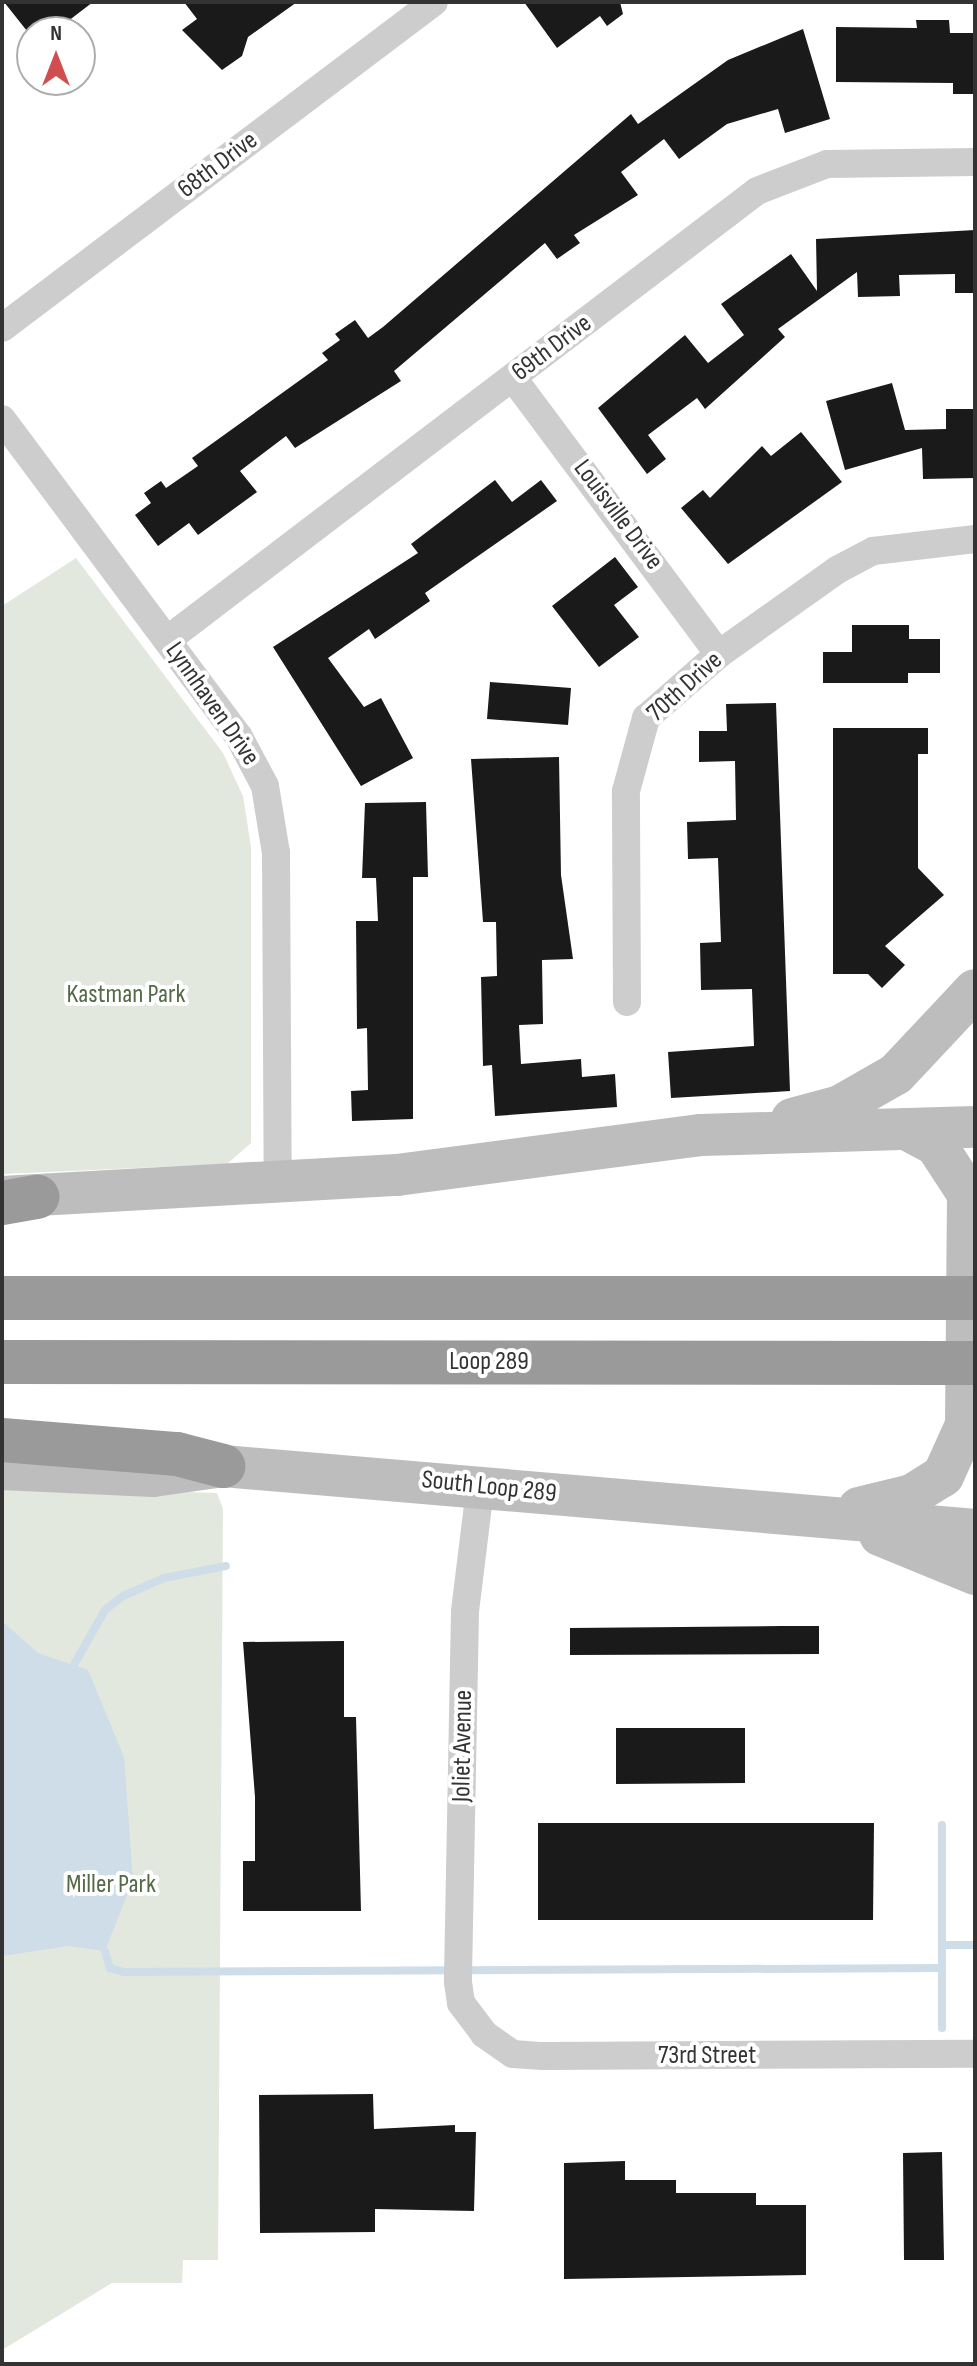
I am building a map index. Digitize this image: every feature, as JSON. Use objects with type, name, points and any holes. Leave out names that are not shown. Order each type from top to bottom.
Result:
[{"type":"highway","points":[[2,1298],[961,1298]]},
{"type":"highway","name":"Loop 289","points":[[2,1362],[961,1363]]},
{"type":"highway","points":[[2,1440],[177,1454],[223,1466]]},
{"type":"main road","points":[[14,1199],[278,1185],[701,1135],[840,1106],[896,1074],[975,990]]},
{"type":"main road","points":[[701,1135],[975,1127]]},
{"type":"main road","points":[[827,1516],[912,1495],[943,1476],[966,1425],[968,1194],[936,1145],[906,1129]]},
{"type":"main road","name":"South Loop 289","points":[[2,1469],[153,1476],[223,1466],[975,1530]]},
{"type":"main road","points":[[827,1516],[975,1574]]},
{"type":"street","name":"68th Drive","points":[[2,328],[434,2]]},
{"type":"street","name":"69th Drive","points":[[167,640],[757,191],[827,164],[975,162]]},
{"type":"street","name":"Louisville Drive","points":[[513,378],[719,654]]},
{"type":"street","name":"Lynnhaven Drive","points":[[2,419],[255,763],[271,808],[278,1185]]},
{"type":"street","name":"70th Drive","points":[[627,1002],[629,758],[646,718],[719,654],[873,551],[975,539]]},
{"type":"street","name":"Joliet Avenue","points":[[461,2003],[465,1612],[480,1489]]},
{"type":"street","name":"73rd Street","points":[[461,2003],[484,2034],[513,2054],[975,2054]]},
{"type":"green space","name":"Kastman Park","points":[[76,558],[223,753],[243,796],[251,847],[251,1143],[227,1164],[2,1174],[2,606]]},
{"type":"green space","name":"Miller Park","points":[[2,1486],[217,1493],[223,1509],[218,2260],[183,2260],[182,2283],[112,2283],[2,2350]]},
{"type":"shaded area","points":[[2,1621],[38,1653],[88,1670],[124,1757],[133,1880],[105,1951],[68,1946],[2,1956]]},
{"type":"building","points":[[4,2],[93,2],[75,16],[16,17]]},
{"type":"building","points":[[184,2],[297,2],[248,37],[242,56],[222,70],[182,30],[197,19]]},
{"type":"building","points":[[524,2],[620,2],[623,14],[607,26],[600,16],[557,48]]},
{"type":"building","points":[[916,20],[949,20],[950,33],[975,33],[975,94],[953,94],[953,83],[836,82],[836,27],[917,28]]},
{"type":"building","points":[[803,29],[830,119],[785,133],[778,109],[727,124],[679,159],[664,139],[621,172],[638,195],[574,235],[580,243],[557,259],[545,243],[394,371],[401,381],[295,448],[286,436],[240,471],[257,492],[198,535],[189,523],[158,546],[135,515],[151,503],[144,493],[161,481],[166,488],[198,466],[192,458],[328,360],[322,353],[340,340],[335,334],[355,320],[368,338],[383,327],[631,114],[638,124],[728,60]]},
{"type":"building","points":[[975,230],[975,293],[955,293],[955,274],[899,275],[900,296],[858,297],[857,272],[778,329],[785,337],[705,409],[697,398],[648,435],[666,459],[647,474],[598,408],[685,335],[708,363],[744,335],[721,304],[791,254],[817,291],[816,239]]},
{"type":"building","points":[[892,383],[905,430],[946,429],[946,409],[975,409],[975,478],[923,479],[922,448],[845,470],[826,401]]},
{"type":"building","points":[[801,432],[842,482],[728,564],[681,508],[703,490],[710,498],[762,446],[771,456]]},
{"type":"building","points":[[495,480],[512,502],[541,480],[557,501],[425,593],[430,601],[375,639],[369,629],[328,658],[364,707],[381,698],[413,758],[361,786],[273,647],[418,553],[411,544]]},
{"type":"building","points":[[615,557],[638,587],[614,605],[639,637],[599,667],[552,606]]},
{"type":"building","points":[[852,625],[909,625],[909,639],[940,639],[940,673],[908,673],[908,683],[823,683],[823,652],[852,652]]},
{"type":"building","points":[[490,682],[571,688],[568,725],[487,719]]},
{"type":"building","points":[[776,703],[790,1091],[671,1098],[668,1052],[754,1046],[752,989],[701,990],[700,943],[721,942],[718,858],[688,859],[687,822],[736,820],[735,761],[699,762],[699,731],[727,731],[726,704]]},
{"type":"building","points":[[833,728],[928,728],[928,754],[918,754],[918,868],[944,895],[885,946],[905,965],[882,988],[868,974],[833,974]]},
{"type":"building","points":[[559,757],[561,875],[573,959],[542,960],[543,1024],[519,1025],[521,1064],[581,1059],[582,1077],[615,1074],[617,1107],[495,1116],[492,1065],[483,1066],[481,977],[497,976],[496,922],[483,922],[471,759]]},
{"type":"building","points":[[426,802],[428,877],[413,877],[413,1119],[352,1121],[351,1091],[368,1090],[367,1028],[357,1029],[356,921],[378,921],[376,878],[362,878],[365,803]]},
{"type":"building","points":[[819,1626],[819,1654],[570,1655],[570,1628]]},
{"type":"building","points":[[344,1641],[344,1717],[356,1717],[361,1911],[243,1911],[243,1861],[255,1861],[255,1797],[243,1642]]},
{"type":"building","points":[[616,1728],[745,1728],[745,1783],[616,1784]]},
{"type":"building","points":[[538,1823],[874,1823],[873,1920],[538,1920]]},
{"type":"building","points":[[373,2094],[374,2129],[455,2125],[455,2132],[476,2132],[474,2211],[375,2209],[375,2232],[260,2233],[259,2095]]},
{"type":"building","points":[[942,2152],[944,2260],[904,2260],[903,2153]]},
{"type":"building","points":[[625,2161],[625,2180],[676,2180],[676,2193],[756,2193],[756,2205],[806,2205],[806,2275],[564,2279],[564,2163]]},
{"type":"waterway","points":[[75,1663],[105,1610],[123,1596],[164,1578],[226,1566]]},
{"type":"waterway","points":[[942,1825],[942,2028]]},
{"type":"waterway","points":[[942,1945],[975,1945]]},
{"type":"waterway","points":[[105,1951],[110,1968],[124,1972],[942,1968]]}]
